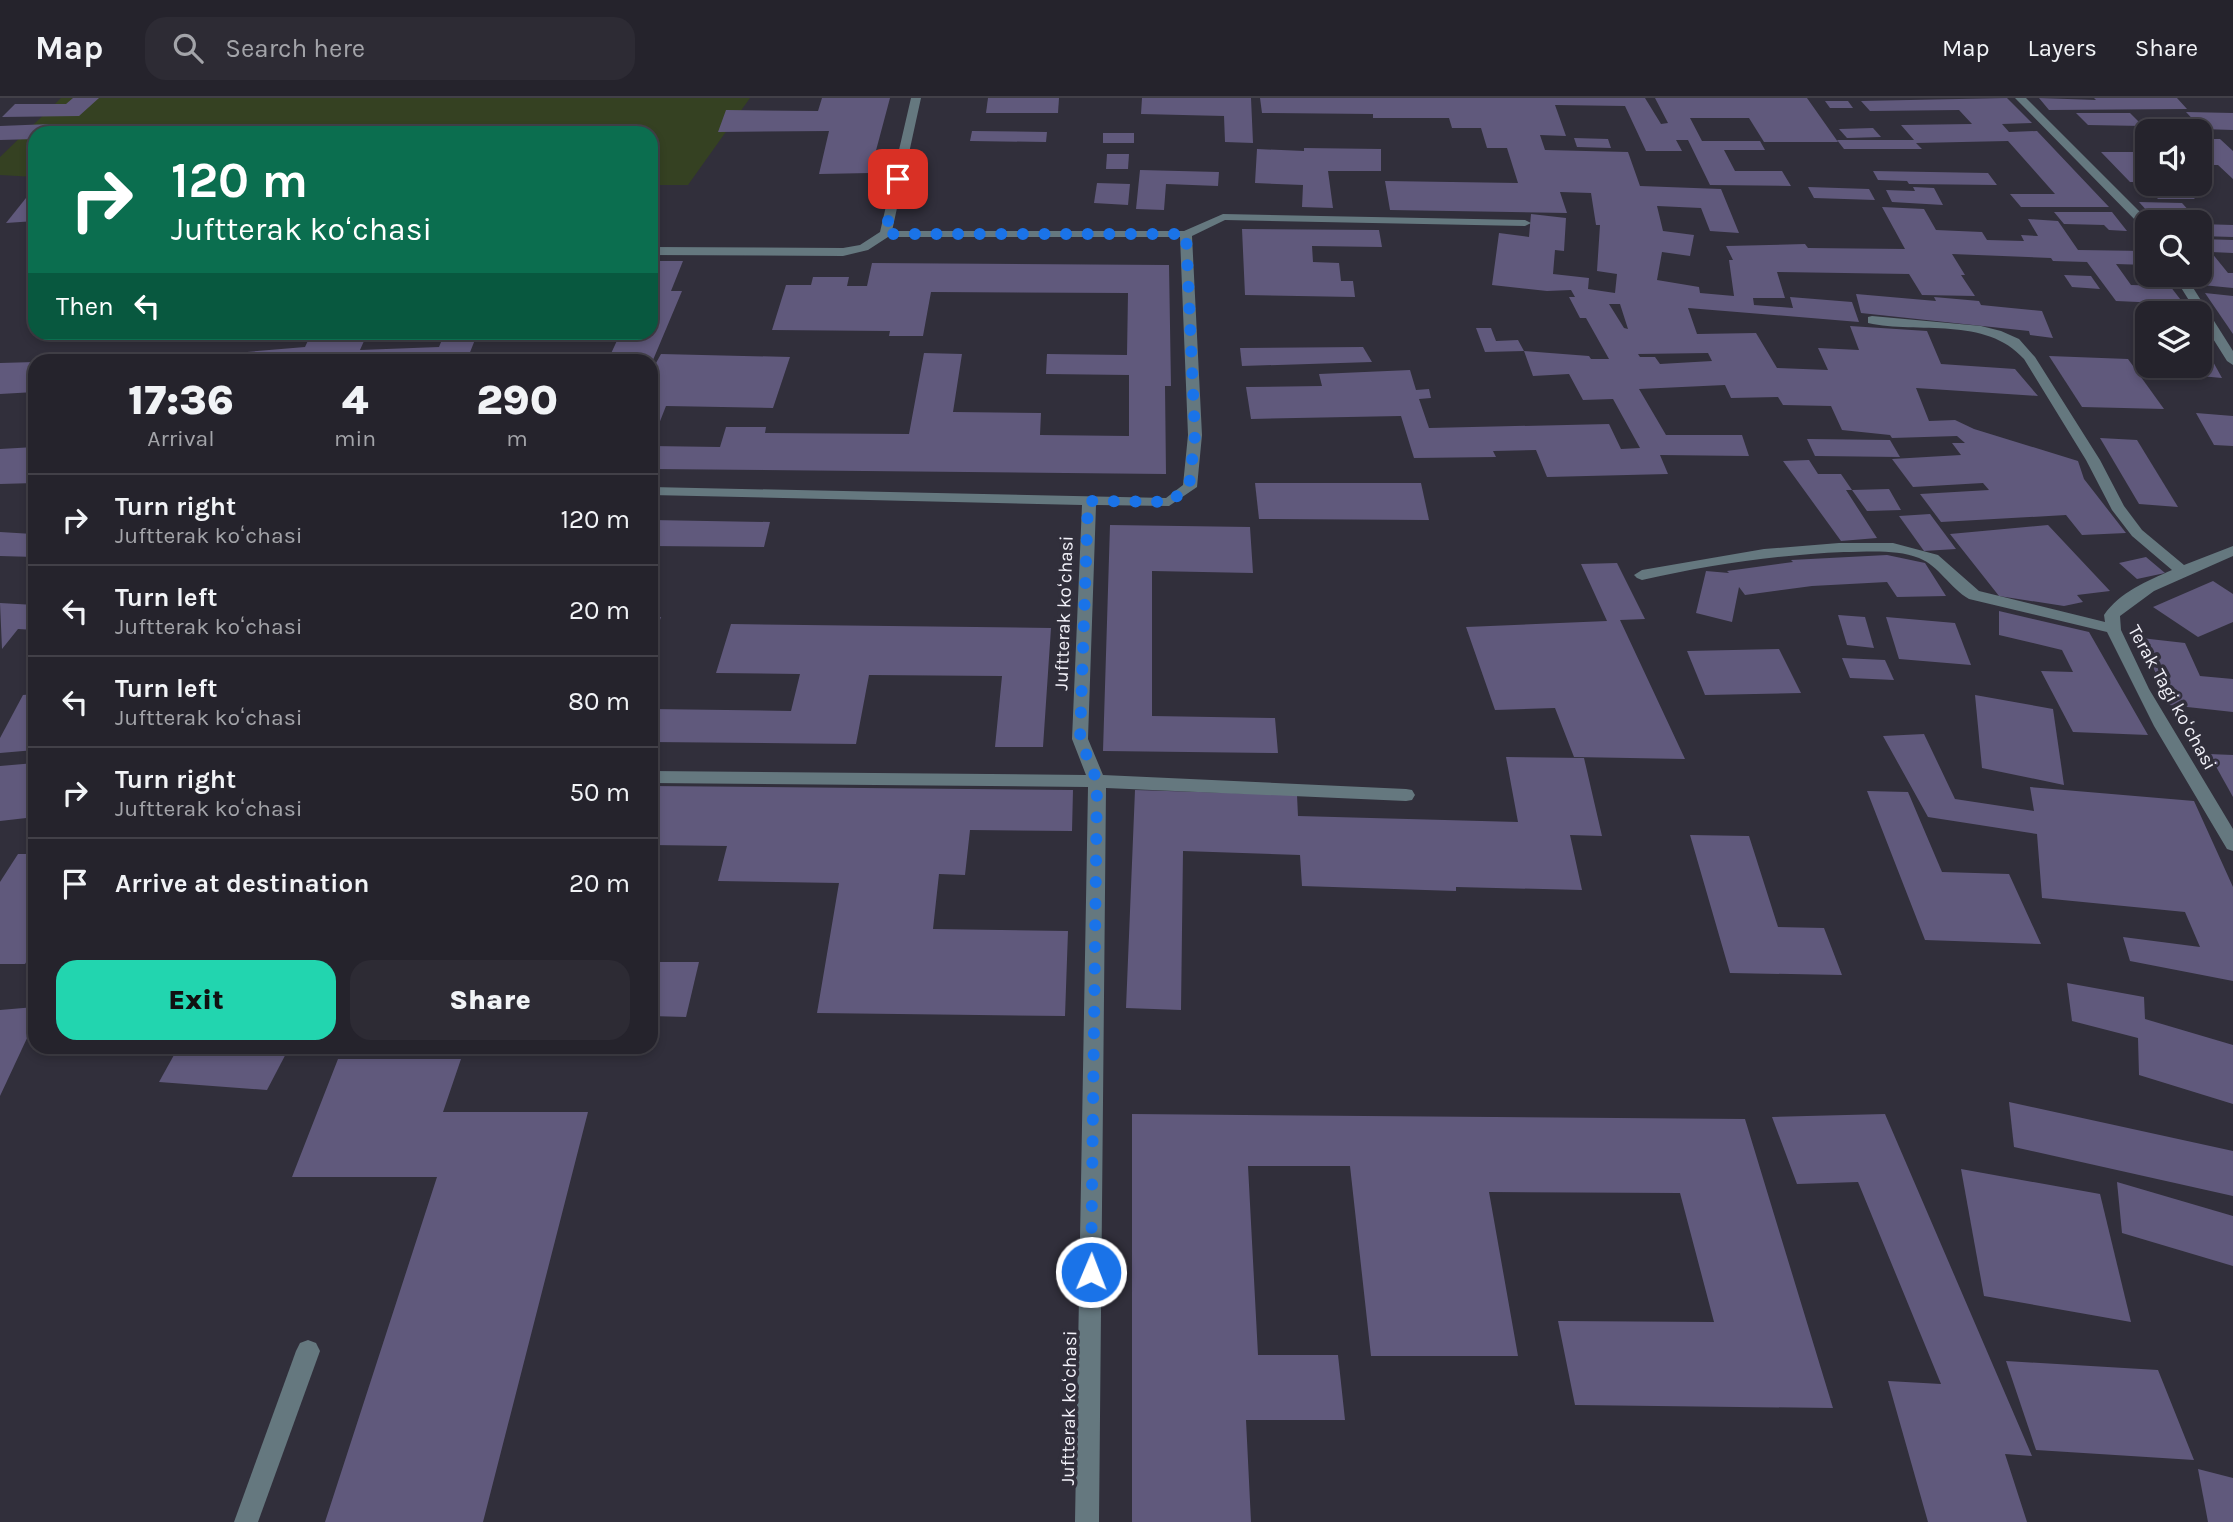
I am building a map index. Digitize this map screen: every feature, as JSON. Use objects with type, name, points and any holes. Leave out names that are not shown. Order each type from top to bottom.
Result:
[{"type":"street","points":[[885,234],[916,98]]},
{"type":"street","points":[[2020,98],[2135,214]]},
{"type":"street","points":[[658,251],[843,252],[864,248],[885,234],[1186,234],[1223,217],[1525,223]]},
{"type":"street","points":[[658,491],[1169,502],[1189,487],[1195,435],[1186,234]]},
{"type":"street","points":[[2187,287],[2233,361]]},
{"type":"street","points":[[1872,320],[1982,331],[2009,338],[2018,345],[2029,357],[2093,460],[2117,507],[2137,533],[2182,571]]},
{"type":"street","name":"Juftterak koʻchasi","points":[[1087,1522],[1097,781],[1080,739],[1088,501]]},
{"type":"street","points":[[1642,575],[1719,558],[1800,549],[1867,547],[1903,550],[1934,560],[1955,583],[1974,595],[2110,628]]},
{"type":"street","name":"Terak Tagi koʻchasi","points":[[2233,551],[2182,571],[2118,606],[2110,618],[2110,628],[2125,661],[2233,844]]},
{"type":"street","points":[[658,777],[1097,781],[1406,795]]},
{"type":"street","points":[[246,1522],[308,1350]]},
{"type":"green space","points":[[61,98],[750,98],[688,185],[658,185],[658,126],[32,126]]},
{"type":"green space","points":[[28,130],[28,177],[0,175],[0,157]]},
{"type":"building","points":[[73,98],[99,98],[79,116],[2,117],[15,104],[66,104]]},
{"type":"building","points":[[822,98],[890,98],[870,173],[819,174],[829,131],[718,132],[726,110],[818,111]]},
{"type":"building","points":[[988,98],[1059,98],[1058,113],[986,113]]},
{"type":"building","points":[[1142,98],[1251,98],[1253,143],[1225,142],[1224,116],[1141,114]]},
{"type":"building","points":[[1260,98],[1645,98],[1661,124],[1668,123],[1655,98],[1807,98],[1838,142],[1764,142],[1749,118],[1690,118],[1702,141],[1760,141],[1765,150],[1724,150],[1735,171],[1782,171],[1791,186],[1710,185],[1688,140],[1676,140],[1682,151],[1646,151],[1625,106],[1555,105],[1566,136],[1540,135],[1545,150],[1628,152],[1640,186],[1721,189],[1739,233],[1710,231],[1701,208],[1657,206],[1663,231],[1694,235],[1690,256],[1662,252],[1657,280],[1699,287],[1700,293],[1734,296],[1729,260],[1733,260],[1726,246],[1805,244],[1808,248],[1905,249],[1882,207],[1924,209],[1936,230],[1982,232],[1987,240],[2024,241],[2021,235],[2038,236],[2028,219],[2058,221],[2078,250],[2135,251],[2135,265],[2116,264],[2131,285],[2171,287],[2182,301],[2116,301],[2087,262],[1952,254],[1965,275],[1961,275],[1975,296],[1922,295],[1909,274],[1777,272],[1785,298],[1753,298],[1754,305],[1793,308],[1790,297],[1852,302],[1859,322],[1688,308],[1697,334],[1756,333],[1777,368],[1828,370],[1818,348],[1859,350],[1850,326],[1927,331],[1941,364],[2015,369],[2038,396],[1916,388],[1929,421],[1955,420],[1974,429],[2078,461],[2084,479],[2126,533],[2082,535],[2066,515],[1941,522],[1920,494],[1989,490],[1983,483],[1913,487],[1892,459],[1961,455],[1952,443],[1965,443],[1957,436],[1892,438],[1890,435],[1842,430],[1831,406],[1783,405],[1778,397],[1731,398],[1725,385],[1639,389],[1666,435],[1742,435],[1749,456],[1660,455],[1668,474],[1547,477],[1536,450],[1493,451],[1496,457],[1414,458],[1401,416],[1251,419],[1246,387],[1322,386],[1319,374],[1410,370],[1416,390],[1429,389],[1431,398],[1419,399],[1429,428],[1609,424],[1621,449],[1640,448],[1613,399],[1583,400],[1569,374],[1533,376],[1524,351],[1609,359],[1586,318],[1580,318],[1569,297],[1575,297],[1571,290],[1547,291],[1492,285],[1499,233],[1529,237],[1531,214],[1566,218],[1564,251],[1555,250],[1553,274],[1589,278],[1588,289],[1615,293],[1617,274],[1597,271],[1600,225],[1596,225],[1591,193],[1560,192],[1567,213],[1390,210],[1385,181],[1518,183],[1507,148],[1487,148],[1481,128],[1452,128],[1449,118],[1373,118],[1373,114],[1262,113]],"holes":[[[1609,304],[1620,304],[1628,329],[1624,328]],[[1708,353],[1712,361],[1660,364],[1655,357],[1640,357],[1638,354]]]},
{"type":"building","points":[[2007,98],[2032,123],[2002,124],[2009,132],[2037,131],[2109,207],[2021,207],[2010,194],[2055,194],[2008,141],[1916,143],[1922,149],[1844,149],[1837,140],[1914,140],[1901,125],[1972,124],[1959,110],[1870,111],[1861,101]]},
{"type":"building","points":[[2039,98],[2177,98],[2187,109],[2049,110]]},
{"type":"building","points":[[1825,101],[1848,101],[1853,108],[1830,108]]},
{"type":"building","points":[[2186,112],[2233,113],[2233,130],[2212,129],[2212,119],[2193,119]]},
{"type":"building","points":[[2076,113],[2130,113],[2136,119],[2135,126],[2088,125]]},
{"type":"building","points":[[50,124],[28,126],[28,139],[0,140],[0,126]]},
{"type":"building","points":[[1873,128],[1881,137],[1847,138],[1839,129]]},
{"type":"building","points":[[972,131],[1047,132],[1046,142],[970,141]]},
{"type":"building","points":[[1103,133],[1134,133],[1134,143],[1103,143]]},
{"type":"building","points":[[1574,138],[1608,139],[1611,148],[1577,147]]},
{"type":"building","points":[[2212,139],[2220,139],[2233,151],[2233,179],[2218,165],[2212,165]]},
{"type":"building","points":[[1304,148],[1381,149],[1381,171],[1328,171],[1333,208],[1302,207],[1303,185],[1255,183],[1257,149],[1304,151]]},
{"type":"building","points":[[2101,152],[2135,152],[2135,182],[2130,182]]},
{"type":"building","points":[[1107,154],[1129,154],[1128,169],[1106,169]]},
{"type":"building","points":[[1140,170],[1219,172],[1218,186],[1166,184],[1164,210],[1136,209]]},
{"type":"building","points":[[1873,171],[1988,173],[1997,185],[1909,184],[1907,181],[1878,180]]},
{"type":"building","points":[[1097,183],[1130,184],[1128,205],[1094,203]]},
{"type":"building","points":[[1808,187],[1869,189],[1875,200],[1814,198]]},
{"type":"building","points":[[1913,187],[1934,188],[1943,205],[1892,202],[1886,190],[1915,191]]},
{"type":"building","points":[[2155,196],[2192,196],[2195,199],[2158,199]]},
{"type":"building","points":[[26,198],[28,198],[28,221],[6,223]]},
{"type":"building","points":[[2139,202],[2182,203],[2188,210],[2146,210]]},
{"type":"building","points":[[2054,212],[2112,212],[2127,231],[2109,230],[2104,225],[2064,224]]},
{"type":"building","points":[[2212,224],[2233,225],[2233,237],[2212,236]]},
{"type":"building","points":[[1242,229],[1379,230],[1382,247],[1312,246],[1313,262],[1339,263],[1341,281],[1353,281],[1355,297],[1245,295]]},
{"type":"building","points":[[2212,239],[2233,240],[2233,253],[2212,252]]},
{"type":"building","points":[[2212,253],[2228,273],[2233,273],[2233,288],[2212,286]]},
{"type":"building","points":[[658,261],[683,261],[671,291],[682,291],[656,354],[611,354],[617,340],[658,340]]},
{"type":"building","points":[[872,263],[1169,265],[1171,386],[1165,386],[1166,474],[658,469],[658,446],[720,447],[726,427],[766,427],[765,433],[909,434],[924,353],[962,354],[953,412],[1041,413],[1040,435],[1129,436],[1129,375],[1046,374],[1047,354],[1127,355],[1128,293],[931,292],[923,336],[889,336],[890,331],[772,330],[786,285],[811,285],[813,277],[849,277],[847,286],[867,286]]},
{"type":"building","points":[[2064,275],[2091,276],[2100,289],[2072,287]]},
{"type":"building","points":[[2205,293],[2233,296],[2233,334],[2212,301]]},
{"type":"building","points":[[1856,294],[1936,301],[1934,297],[1979,301],[1981,305],[2042,311],[2053,338],[2030,335],[2029,331],[1861,313]]},
{"type":"building","points":[[1476,328],[1491,328],[1496,341],[1518,340],[1524,351],[1485,352]]},
{"type":"building","points":[[308,340],[364,340],[360,350],[439,347],[442,340],[475,340],[469,354],[223,354],[305,347]]},
{"type":"building","points":[[1363,347],[1372,362],[1242,366],[1240,348]]},
{"type":"building","points":[[661,354],[790,357],[773,408],[666,406],[658,426],[658,359]]},
{"type":"building","points":[[2049,356],[2128,359],[2135,369],[2135,378],[2142,378],[2164,409],[2082,407]]},
{"type":"building","points":[[2212,360],[2222,378],[2212,377]]},
{"type":"building","points":[[28,362],[28,392],[0,394],[0,363]]},
{"type":"building","points":[[2196,413],[2233,416],[2233,446],[2214,445]]},
{"type":"building","points":[[2100,438],[2137,440],[2178,507],[2139,504]]},
{"type":"building","points":[[1807,439],[1890,440],[1900,457],[1815,456]]},
{"type":"building","points":[[28,447],[28,483],[0,484],[0,449]]},
{"type":"building","points":[[1809,460],[1818,474],[1841,474],[1852,490],[1846,490],[1877,538],[1841,541],[1783,461]]},
{"type":"building","points":[[1255,483],[1421,483],[1429,520],[1259,519]]},
{"type":"building","points":[[1889,489],[1901,510],[1867,511],[1852,490]]},
{"type":"building","points":[[1930,514],[1956,549],[1924,551],[1899,516]]},
{"type":"building","points":[[658,520],[770,522],[764,547],[658,546]]},
{"type":"building","points":[[1110,525],[1250,527],[1253,573],[1152,571],[1152,716],[1275,718],[1278,753],[1103,751]]},
{"type":"building","points":[[2048,525],[2110,591],[2077,595],[2083,602],[2064,606],[1999,596],[1950,534]]},
{"type":"building","points":[[0,532],[28,534],[28,557],[0,556]]},
{"type":"building","points":[[1887,555],[1925,563],[1946,596],[1897,597],[1887,582],[1812,586],[1745,595],[1739,587],[1732,622],[1696,613],[1706,571],[1729,573],[1727,571],[1793,562],[1791,560]]},
{"type":"building","points":[[2146,557],[2165,573],[2137,579],[2119,563]]},
{"type":"building","points":[[1617,563],[1645,619],[1620,620],[1685,759],[1574,757],[1555,708],[1495,710],[1466,627],[1607,621],[1581,564]]},
{"type":"building","points":[[2213,581],[2233,594],[2233,622],[2198,637],[2153,607]]},
{"type":"building","points":[[0,603],[28,605],[28,630],[18,629],[2,649]]},
{"type":"building","points":[[1999,611],[2089,632],[2148,735],[2073,732],[2041,671],[2073,672],[2062,650],[1999,635]]},
{"type":"building","points":[[1838,615],[1865,617],[1874,648],[1847,645]]},
{"type":"building","points":[[1886,617],[1955,623],[1971,665],[1899,659]]},
{"type":"building","points":[[731,624],[1051,628],[1043,747],[995,747],[1002,676],[869,675],[856,744],[658,742],[658,709],[791,711],[800,674],[716,673]]},
{"type":"building","points":[[2141,638],[2185,643],[2200,676],[2233,679],[2233,712],[2169,705]]},
{"type":"building","points":[[1779,649],[1801,693],[1705,695],[1687,651]]},
{"type":"building","points":[[1842,658],[1885,660],[1894,680],[1850,678]]},
{"type":"building","points":[[23,695],[28,695],[28,751],[0,753],[0,738]]},
{"type":"building","points":[[1975,695],[2053,709],[2064,785],[1982,768]]},
{"type":"building","points":[[1924,734],[1955,799],[2034,811],[2030,787],[2194,801],[2233,887],[2233,981],[2130,961],[2123,937],[2200,947],[2185,912],[2042,898],[2037,834],[1928,817],[1883,736]]},
{"type":"building","points":[[2209,754],[2233,755],[2233,797]]},
{"type":"building","points":[[1506,757],[1584,758],[1602,836],[1570,835],[1582,890],[1456,887],[1456,891],[1302,886],[1300,855],[1183,851],[1181,1010],[1126,1008],[1135,790],[1297,795],[1298,816],[1518,822]]},
{"type":"building","points":[[28,764],[28,818],[0,821],[0,766]]},
{"type":"building","points":[[658,786],[1073,790],[1072,831],[970,830],[965,875],[939,874],[933,929],[1068,931],[1065,1016],[817,1013],[839,883],[718,881],[727,846],[658,845]]},
{"type":"building","points":[[1867,791],[1908,792],[1942,872],[2009,874],[2041,944],[1925,940]]},
{"type":"building","points":[[1690,835],[1749,836],[1778,927],[1824,928],[1842,975],[1730,973]]},
{"type":"building","points":[[18,854],[28,854],[28,959],[25,964],[0,964],[0,882]]},
{"type":"building","points":[[658,962],[699,962],[686,1017],[658,1016]]},
{"type":"building","points":[[2067,983],[2144,997],[2145,1019],[2233,1045],[2233,1104],[2139,1075],[2138,1038],[2072,1021]]},
{"type":"building","points":[[28,1008],[28,1036],[0,1096],[0,1010]]},
{"type":"building","points":[[175,1054],[286,1054],[267,1090],[159,1082]]},
{"type":"building","points":[[338,1059],[461,1059],[443,1112],[588,1112],[483,1522],[325,1522],[437,1177],[292,1177]]},
{"type":"building","points":[[2009,1102],[2233,1151],[2233,1196],[2014,1147]]},
{"type":"building","points":[[1132,1114],[1745,1119],[1833,1408],[1575,1405],[1558,1321],[1714,1322],[1680,1193],[1489,1192],[1518,1356],[1371,1356],[1350,1166],[1248,1166],[1258,1355],[1338,1355],[1345,1420],[1246,1420],[1251,1522],[1132,1522]]},
{"type":"building","points":[[1885,1114],[2032,1456],[2005,1454],[2027,1522],[1928,1522],[1888,1381],[1941,1384],[1858,1182],[1797,1184],[1772,1117]]},
{"type":"building","points":[[1961,1169],[2100,1194],[2131,1322],[1984,1296]]},
{"type":"building","points":[[2117,1182],[2233,1216],[2233,1266],[2122,1233]]},
{"type":"building","points":[[2006,1361],[2158,1370],[2194,1460],[2036,1450]]},
{"type":"building","points":[[2198,1469],[2233,1478],[2233,1522],[2208,1522]]},
{"type":"route","points":[[898,179],[885,234],[1186,234],[1195,435],[1189,487],[1169,502],[1088,501],[1080,739],[1097,781],[1091,1272]]}]
